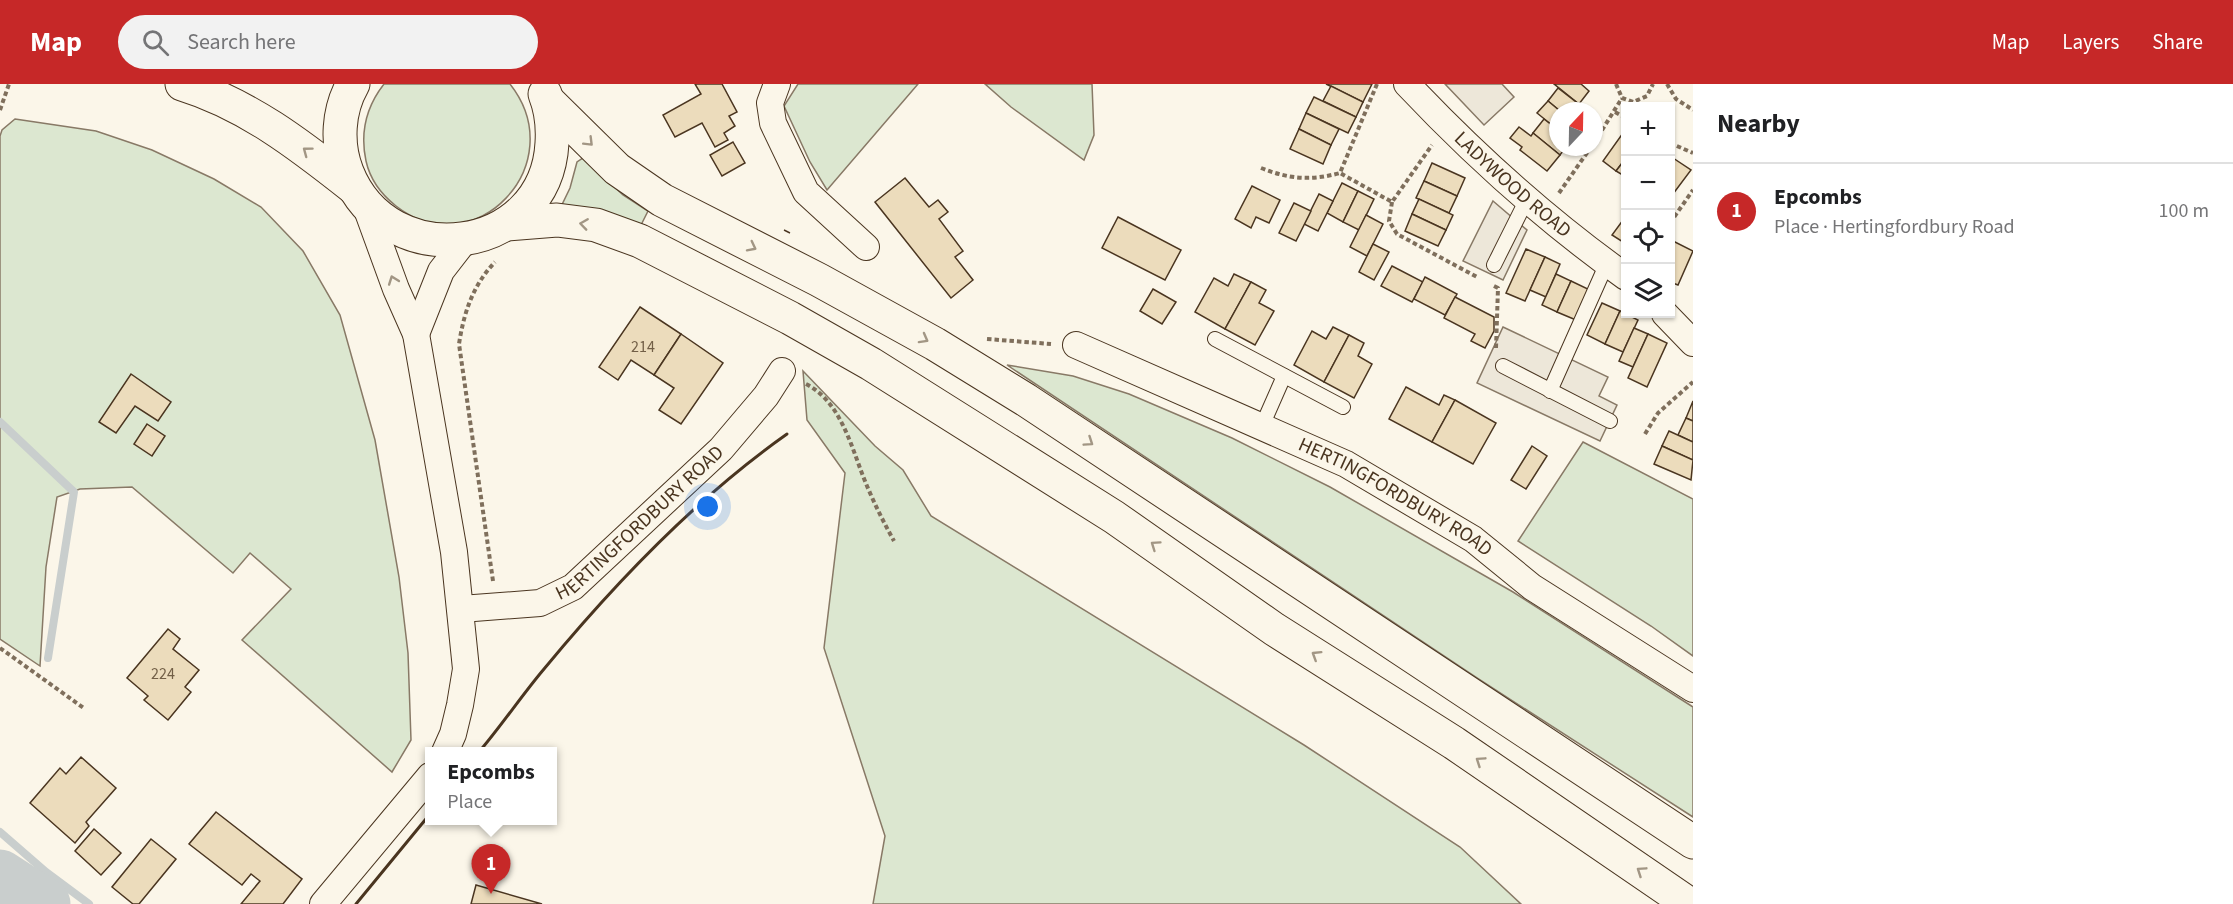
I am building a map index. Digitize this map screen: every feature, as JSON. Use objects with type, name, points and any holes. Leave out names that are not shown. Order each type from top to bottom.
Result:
[{"type":"highway","points":[[182,84],[205,91],[255,115],[305,149],[359,195],[386,222],[410,235],[437,241],[465,240],[486,234],[506,224],[527,206],[542,182],[551,156],[553,128],[544,92]]},
{"type":"highway","points":[[353,84],[342,111],[340,136],[343,163],[359,195]]},
{"type":"highway","points":[[544,92],[617,169],[662,200],[819,280],[934,344],[1026,400],[1693,842]]},
{"type":"highway","points":[[506,224],[557,220],[596,225],[640,241],[790,318],[871,364],[1114,517],[1274,629],[1454,743],[1689,904]]},
{"type":"street","points":[[777,84],[770,103],[773,123],[806,192],[866,247]]},
{"type":"street","name":"LADYWOOD ROAD","points":[[1407,84],[1446,125],[1535,208],[1616,270]]},
{"type":"street","points":[[359,195],[416,334],[452,540],[466,669],[460,705],[447,747]]},
{"type":"street","points":[[416,334],[441,271],[465,240]]},
{"type":"street","points":[[1669,318],[1693,343]]},
{"type":"street","name":"HERTINGFORDBURY ROAD","points":[[1076,345],[1346,464],[1473,539],[1532,586],[1693,689]]},
{"type":"street","name":"HERTINGFORDBURY ROAD","points":[[461,609],[540,603],[573,587],[722,449],[766,396],[782,371]]},
{"type":"street","points":[[323,904],[425,781]]},
{"type":"lane","points":[[1494,265],[1535,208]]},
{"type":"lane","points":[[1550,391],[1616,270]]},
{"type":"lane","points":[[1215,339],[1342,407]]},
{"type":"lane","points":[[1503,366],[1610,421]]},
{"type":"lane","points":[[1262,426],[1284,376]]},
{"type":"path","points":[[0,110],[9,84]]},
{"type":"path","points":[[1340,173],[1377,84]]},
{"type":"path","points":[[1616,84],[1622,98],[1633,102],[1647,96],[1653,84]]},
{"type":"path","points":[[1668,84],[1676,99],[1693,110]]},
{"type":"path","points":[[1603,129],[1622,98]]},
{"type":"path","points":[[1615,111],[1621,115]]},
{"type":"path","points":[[1446,125],[1392,202],[1389,221],[1397,234],[1478,278]]},
{"type":"path","points":[[1675,145],[1693,153]]},
{"type":"path","points":[[1535,208],[1583,156]]},
{"type":"path","points":[[1261,168],[1286,178],[1318,179],[1340,173],[1392,202]]},
{"type":"path","points":[[1675,217],[1693,190]]},
{"type":"path","points":[[494,583],[459,344],[463,316],[482,276],[497,261]]},
{"type":"path","points":[[1488,283],[1498,288],[1496,352],[1503,366]]},
{"type":"path","points":[[988,339],[1076,345]]},
{"type":"path","points":[[782,371],[813,387],[834,411],[851,441],[872,499],[894,541]]},
{"type":"path","points":[[1645,434],[1658,413],[1693,382]]},
{"type":"path","points":[[0,648],[85,709]]},
{"type":"green space","points":[[384,84],[510,84],[526,115],[530,145],[522,174],[506,198],[483,215],[456,224],[426,222],[391,202],[374,180],[364,151],[366,121],[373,102]]},
{"type":"green space","points":[[798,84],[918,84],[827,190],[810,162],[784,106]]},
{"type":"green space","points":[[985,84],[1092,84],[1094,135],[1084,160],[1011,107]]},
{"type":"green space","points":[[15,119],[96,131],[152,150],[214,179],[261,207],[303,251],[340,315],[375,440],[399,577],[408,653],[411,740],[392,772],[242,640],[291,589],[250,553],[233,573],[132,487],[80,489],[57,497],[46,567],[40,666],[0,639],[0,136],[2,130]]},
{"type":"green space","points":[[583,158],[623,195],[648,211],[640,227],[557,215],[570,188],[577,162]]},
{"type":"green space","points":[[1007,365],[1073,376],[1129,394],[1232,438],[1330,487],[1513,592],[1693,707],[1693,817],[1477,678]]},
{"type":"green space","points":[[803,371],[875,446],[903,470],[931,516],[1304,745],[1460,847],[1521,904],[873,904],[885,836],[824,648],[845,473],[807,420]]},
{"type":"green space","points":[[1583,442],[1693,499],[1693,656],[1651,626],[1518,541]]},
{"type":"shaded area","points":[[1445,84],[1502,84],[1514,97],[1484,125]]},
{"type":"shaded area","points":[[1493,201],[1527,230],[1503,280],[1463,261]]},
{"type":"shaded area","points":[[1503,327],[1608,377],[1599,396],[1617,405],[1600,441],[1477,383]]},
{"type":"building","points":[[695,84],[722,84],[737,112],[729,116],[735,126],[724,133],[728,140],[715,147],[702,123],[675,137],[663,115],[701,94]]},
{"type":"building","points":[[1326,84],[1372,84],[1363,102]]},
{"type":"building","points":[[1554,84],[1581,84],[1589,91],[1581,102],[1576,102]]},
{"type":"building","points":[[1331,86],[1363,102],[1356,117],[1323,101]]},
{"type":"building","points":[[1558,88],[1576,102],[1549,102]]},
{"type":"building","points":[[1314,97],[1356,117],[1348,133],[1306,113]]},
{"type":"building","points":[[1548,101],[1549,102],[1549,123],[1537,113]]},
{"type":"building","points":[[1306,113],[1339,129],[1331,145],[1299,129]]},
{"type":"building","points":[[1544,119],[1549,123],[1549,146],[1533,133]]},
{"type":"building","points":[[1519,127],[1531,136],[1533,133],[1549,146],[1549,156],[1559,156],[1547,171],[1520,150],[1522,147],[1510,138]]},
{"type":"building","points":[[1299,129],[1331,145],[1323,164],[1290,149]]},
{"type":"building","points":[[1621,136],[1621,164],[1616,171],[1603,161]]},
{"type":"building","points":[[733,142],[745,163],[722,176],[710,155]]},
{"type":"building","points":[[1675,159],[1691,170],[1675,191]]},
{"type":"building","points":[[1432,163],[1465,178],[1457,196],[1424,181]]},
{"type":"building","points":[[1621,164],[1621,174],[1616,171]]},
{"type":"building","points":[[905,178],[929,207],[938,200],[948,212],[939,219],[963,251],[955,257],[973,280],[951,298],[875,202]]},
{"type":"building","points":[[1424,181],[1457,196],[1449,213],[1416,198]]},
{"type":"building","points":[[1342,183],[1358,191],[1343,222],[1327,213]]},
{"type":"building","points":[[1252,186],[1280,200],[1269,223],[1256,217],[1251,228],[1235,219]]},
{"type":"building","points":[[1358,191],[1374,199],[1359,230],[1343,222]]},
{"type":"building","points":[[1319,194],[1333,201],[1318,231],[1304,224]]},
{"type":"building","points":[[1419,199],[1453,215],[1446,230],[1412,214]]},
{"type":"building","points":[[1294,203],[1311,211],[1296,241],[1279,233]]},
{"type":"building","points":[[1412,214],[1446,230],[1438,246],[1405,231]]},
{"type":"building","points":[[1366,215],[1383,224],[1367,256],[1350,247]]},
{"type":"building","points":[[1118,217],[1181,250],[1165,280],[1102,248]]},
{"type":"building","points":[[1621,223],[1621,241],[1612,235]]},
{"type":"building","points":[[1675,242],[1693,251],[1678,285],[1675,284]]},
{"type":"building","points":[[1373,244],[1389,252],[1374,280],[1359,272]]},
{"type":"building","points":[[1526,249],[1545,257],[1525,301],[1506,293]]},
{"type":"building","points":[[1545,257],[1560,264],[1546,297],[1530,290]]},
{"type":"building","points":[[1392,266],[1423,282],[1412,302],[1381,286]]},
{"type":"building","points":[[1234,274],[1251,282],[1225,329],[1195,312],[1214,278],[1228,286]]},
{"type":"building","points":[[1556,274],[1571,281],[1557,312],[1542,305]]},
{"type":"building","points":[[1425,277],[1457,294],[1445,315],[1414,299]]},
{"type":"building","points":[[1571,281],[1590,290],[1576,320],[1557,312]]},
{"type":"building","points":[[1251,282],[1266,290],[1259,303],[1274,311],[1255,345],[1225,329]]},
{"type":"building","points":[[1153,289],[1176,302],[1162,324],[1140,311]]},
{"type":"building","points":[[1455,297],[1494,317],[1494,331],[1485,348],[1471,341],[1475,334],[1444,318]]},
{"type":"building","points":[[1602,303],[1620,311],[1605,344],[1587,335]]},
{"type":"building","points":[[640,307],[681,334],[654,375],[631,360],[618,380],[599,367]]},
{"type":"building","points":[[1620,311],[1621,318],[1638,320],[1623,352],[1605,344]]},
{"type":"building","points":[[1333,327],[1349,335],[1324,382],[1294,365],[1312,331],[1326,339]]},
{"type":"building","points":[[1634,328],[1648,334],[1633,367],[1619,361]]},
{"type":"building","points":[[681,334],[723,363],[681,424],[659,410],[674,388],[654,375]]},
{"type":"building","points":[[1648,334],[1667,343],[1647,387],[1628,378]]},
{"type":"building","points":[[1349,335],[1364,343],[1358,356],[1372,364],[1354,398],[1324,382]]},
{"type":"building","points":[[131,374],[171,402],[158,421],[135,406],[116,433],[99,422]]},
{"type":"building","points":[[1406,387],[1439,405],[1444,395],[1455,400],[1432,442],[1389,419]]},
{"type":"building","points":[[1455,400],[1496,423],[1473,464],[1432,442]]},
{"type":"building","points":[[1693,401],[1693,421],[1686,418]]},
{"type":"building","points":[[1686,418],[1693,421],[1693,442],[1678,435]]},
{"type":"building","points":[[147,424],[165,436],[152,456],[134,444]]},
{"type":"building","points":[[1669,431],[1693,442],[1693,460],[1662,446]]},
{"type":"building","points":[[1532,446],[1547,456],[1526,489],[1511,480]]},
{"type":"building","points":[[1662,446],[1693,460],[1691,480],[1654,464]]},
{"type":"building","points":[[168,629],[180,639],[173,649],[199,670],[185,687],[191,692],[168,720],[144,700],[148,696],[127,678]]},
{"type":"building","points":[[81,757],[116,788],[86,822],[89,826],[75,843],[30,803],[60,768],[66,774]]},
{"type":"building","points":[[216,812],[302,879],[283,904],[241,904],[260,881],[251,874],[242,885],[189,844]]},
{"type":"building","points":[[94,829],[121,853],[101,875],[75,851]]},
{"type":"building","points":[[151,839],[176,859],[139,904],[133,904],[112,887]]},
{"type":"building","points":[[476,885],[542,904],[471,904]]},
{"type":"waterway","points":[[0,422],[74,492],[48,658]]},
{"type":"waterway","points":[[0,832],[46,872],[89,904]]},
{"type":"waterway","points":[[0,875],[45,904]]},
{"type":"fence","points":[[784,230],[790,233]]},
{"type":"wall","points":[[483,747],[571,637],[658,543],[721,486],[787,434]]},
{"type":"wall","points":[[356,904],[425,820]]},
{"type":"place","name":"Epcombs","points":[[491,894]]}]
